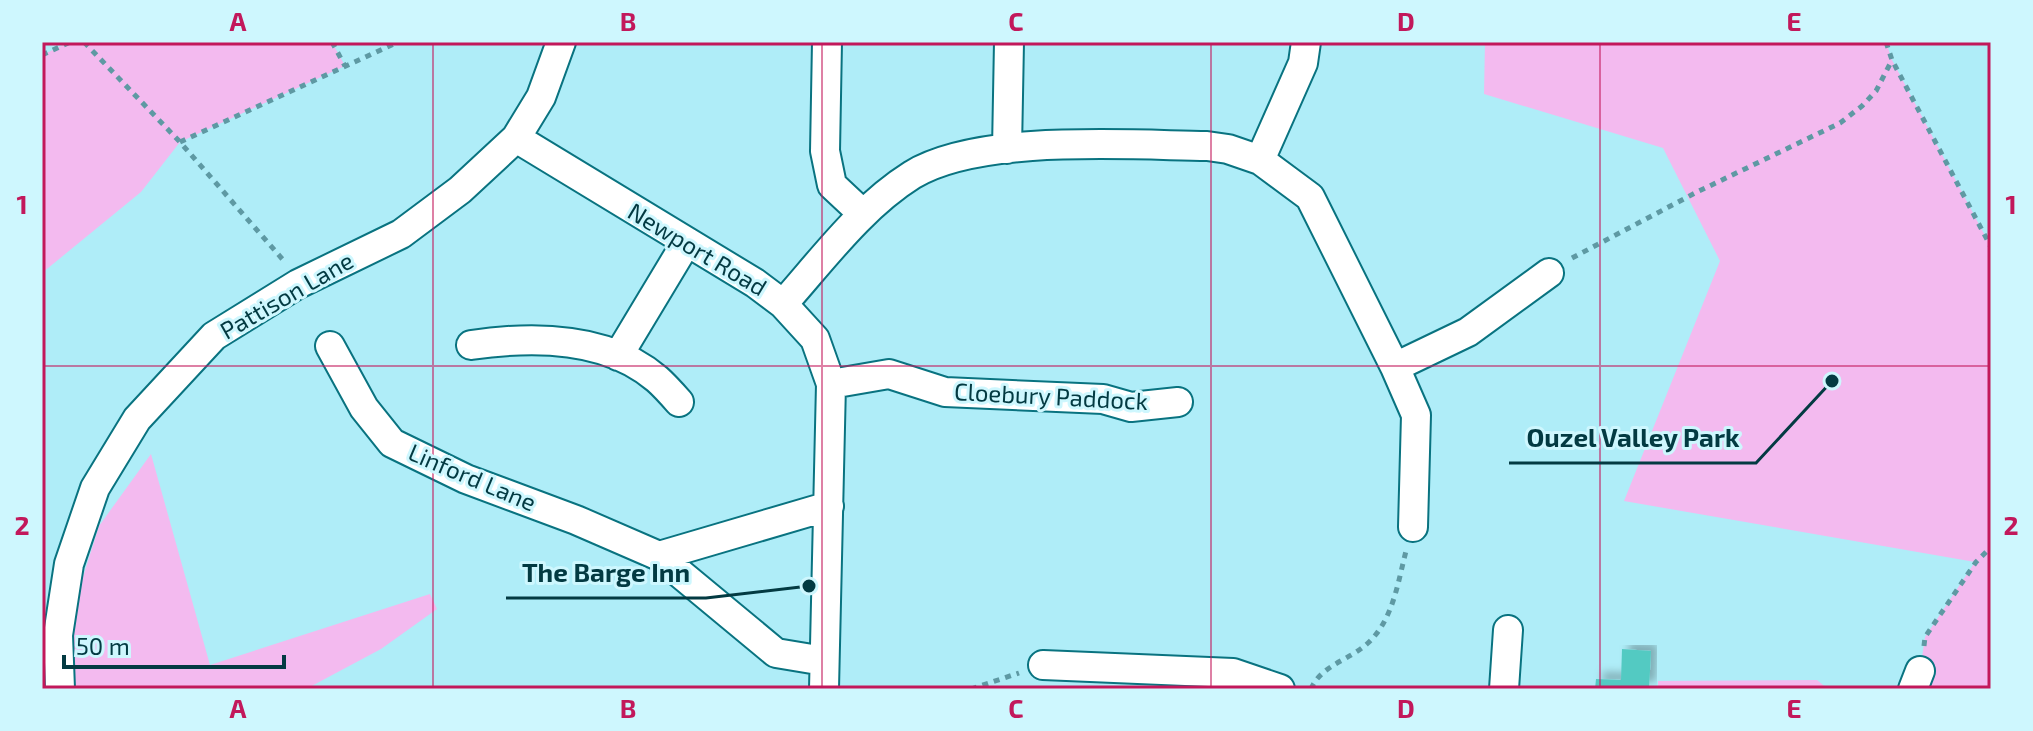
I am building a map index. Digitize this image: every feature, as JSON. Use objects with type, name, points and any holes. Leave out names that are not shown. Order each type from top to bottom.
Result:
[{"type":"street","name":"Pattison Lane","points":[[60,689],[58,635],[69,564],[95,488],[137,419],[214,336],[298,284],[401,234],[460,190],[516,138],[541,97],[561,42]]},
{"type":"street","points":[[827,42],[825,151],[832,185],[863,214]]},
{"type":"street","points":[[1007,149],[1009,42]]},
{"type":"street","points":[[1260,160],[1303,63],[1306,42]]},
{"type":"street","name":"Newport Road","points":[[516,138],[755,283],[783,304],[815,339],[831,384],[824,675]]},
{"type":"street","points":[[783,304],[863,214],[914,175],[960,156],[1007,149],[1207,146],[1228,149],[1260,160],[1310,197],[1416,415],[1413,527]]},
{"type":"street","points":[[618,356],[686,243]]},
{"type":"street","points":[[1395,367],[1468,332],[1549,273]]},
{"type":"street","points":[[471,345],[512,339],[585,346],[618,356],[656,378],[679,402]]},
{"type":"street","name":"Linford Lane","points":[[330,346],[364,408],[392,443],[466,479],[576,520],[659,556],[776,653],[824,675]]},
{"type":"street","name":"Cloebury Paddock","points":[[831,384],[889,374],[945,392],[1103,399],[1131,407],[1178,402]]},
{"type":"street","points":[[659,556],[829,506]]},
{"type":"street","points":[[1504,689],[1508,630]]},
{"type":"street","points":[[1043,665],[1233,673],[1280,689]]},
{"type":"path","points":[[42,55],[70,42]]},
{"type":"path","points":[[84,42],[180,142],[285,262],[298,284]]},
{"type":"path","points":[[332,42],[345,66]]},
{"type":"path","points":[[180,142],[398,42]]},
{"type":"path","points":[[1886,42],[1892,60],[1991,247]]},
{"type":"path","points":[[1549,273],[1577,254],[1840,123],[1876,91],[1892,60]]},
{"type":"path","points":[[1311,689],[1316,676],[1369,643],[1390,613],[1413,527]]},
{"type":"path","points":[[1917,680],[1925,637],[1976,562],[1991,547]]},
{"type":"path","points":[[971,689],[1043,665]]},
{"type":"shaded area","points":[[70,42],[332,42],[345,66],[180,142],[141,192],[42,273],[42,55]]},
{"type":"shaded area","points":[[1485,42],[1886,42],[1892,60],[1991,247],[1991,689],[1913,689],[1920,671],[1925,637],[1975,562],[1624,501],[1720,261],[1663,148],[1484,94]]},
{"type":"shaded area","points":[[151,454],[210,665],[430,594],[437,609],[381,649],[306,689],[75,689],[71,615],[99,526]]},
{"type":"shaded area","points":[[1817,680],[1828,689],[1658,689],[1658,681]]},
{"type":"building","points":[[1622,649],[1651,651],[1649,689],[1595,689],[1596,679],[1621,680]]},
{"type":"place","name":"Ouzel Valley Park","points":[[1832,381]]},
{"type":"place","name":"The Barge Inn","points":[[809,586]]}]
